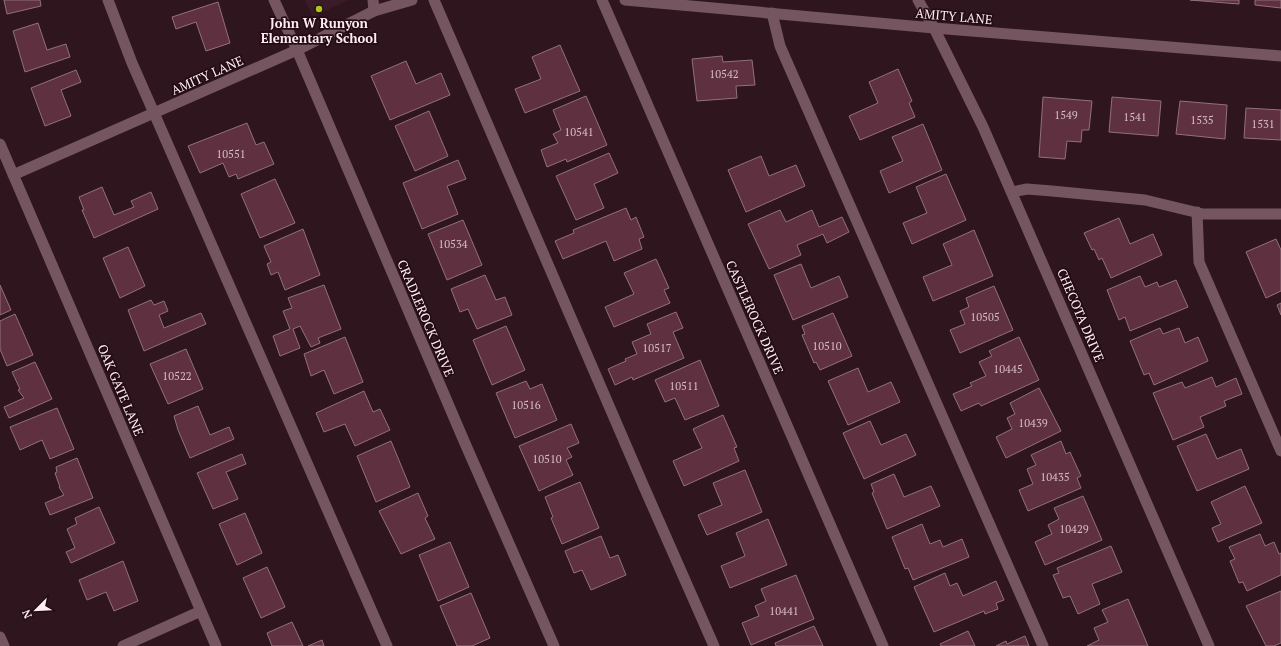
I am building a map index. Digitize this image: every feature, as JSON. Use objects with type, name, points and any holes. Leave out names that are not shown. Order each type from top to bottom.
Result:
[{"type":"street","points":[[108,0],[154,113],[387,646]]},
{"type":"street","name":"CRADLEROCK DRIVE","points":[[274,0],[297,50],[464,441],[554,646]]},
{"type":"street","name":"AMITY LANE","points":[[13,175],[297,50],[373,5],[412,0]]},
{"type":"street","points":[[434,0],[714,646]]},
{"type":"street","name":"CASTLEROCK DRIVE","points":[[602,0],[883,646]]},
{"type":"street","name":"AMITY LANE","points":[[626,0],[934,28],[1281,56]]},
{"type":"street","name":"CHECOTA DRIVE","points":[[918,0],[984,126],[1209,646]]},
{"type":"street","points":[[772,13],[780,46],[1043,646]]},
{"type":"street","name":"OAK GATE LANE","points":[[0,144],[216,646]]},
{"type":"street","points":[[1012,192],[1027,189],[1052,190],[1145,200],[1203,214],[1281,214]]},
{"type":"street","points":[[1197,212],[1199,262],[1281,451]]},
{"type":"street","points":[[123,646],[201,611]]},
{"type":"street","points":[[0,637],[4,646]]},
{"type":"shaded area","name":"John W Runyon Elementary School","points":[[305,0],[348,0],[313,17]]},
{"type":"building","points":[[4,0],[40,0],[41,6],[7,14]]},
{"type":"building","points":[[1190,0],[1239,0],[1239,4]]},
{"type":"building","points":[[1255,0],[1281,0],[1281,8],[1255,5]]},
{"type":"building","points":[[218,2],[230,43],[206,51],[196,22],[176,29],[172,17]]},
{"type":"building","points":[[38,23],[47,50],[66,44],[70,57],[25,72],[13,31]]},
{"type":"building","points":[[560,45],[580,91],[525,113],[515,89],[541,79],[532,57]]},
{"type":"building","points":[[722,56],[723,62],[752,60],[755,85],[736,86],[737,98],[697,101],[692,59]]},
{"type":"building","points":[[406,61],[416,84],[441,73],[450,95],[390,120],[371,76]]},
{"type":"building","points":[[898,69],[912,101],[909,103],[915,117],[860,140],[849,116],[878,103],[869,82]]},
{"type":"building","points":[[76,70],[81,82],[61,90],[71,116],[45,126],[31,88]]},
{"type":"building","points":[[586,96],[607,145],[567,162],[566,159],[547,167],[541,150],[558,143],[553,134],[561,130],[553,110]]},
{"type":"building","points":[[1043,97],[1092,101],[1089,130],[1082,130],[1081,142],[1067,141],[1065,159],[1039,157]]},
{"type":"building","points":[[1112,97],[1161,101],[1158,136],[1109,132]]},
{"type":"building","points":[[1180,101],[1227,105],[1225,139],[1176,134]]},
{"type":"building","points":[[1246,108],[1281,110],[1281,140],[1244,138]]},
{"type":"building","points":[[429,111],[448,156],[415,171],[395,126]]},
{"type":"building","points":[[247,123],[256,145],[264,142],[274,164],[238,179],[236,174],[229,177],[223,163],[200,173],[188,146]]},
{"type":"building","points":[[923,124],[942,170],[889,193],[880,171],[903,161],[892,137]]},
{"type":"building","points":[[609,153],[618,173],[594,184],[604,208],[576,220],[556,176]]},
{"type":"building","points":[[761,156],[769,176],[796,165],[805,186],[746,212],[728,170]]},
{"type":"building","points":[[458,160],[466,179],[447,186],[458,214],[422,229],[403,183]]},
{"type":"building","points":[[946,174],[966,220],[912,244],[903,223],[927,213],[916,187]]},
{"type":"building","points":[[275,179],[295,223],[260,238],[241,194]]},
{"type":"building","points":[[102,187],[114,215],[134,207],[131,201],[151,192],[158,209],[94,238],[82,210],[84,210],[79,197]]},
{"type":"building","points":[[626,208],[631,220],[636,217],[644,237],[639,239],[642,249],[614,261],[606,241],[563,259],[555,241],[574,233],[573,230]]},
{"type":"building","points":[[780,210],[786,222],[812,210],[819,227],[842,217],[849,232],[827,243],[823,234],[797,245],[801,255],[769,269],[748,224]]},
{"type":"building","points":[[1119,218],[1130,244],[1153,234],[1162,255],[1111,278],[1102,258],[1099,260],[1094,249],[1092,250],[1084,233]]},
{"type":"building","points":[[463,220],[482,265],[447,280],[428,234]]},
{"type":"building","points":[[303,229],[320,275],[285,290],[278,272],[271,275],[267,264],[271,262],[264,246]]},
{"type":"building","points":[[974,230],[993,276],[933,301],[923,277],[952,265],[943,244]]},
{"type":"building","points":[[1276,239],[1281,250],[1281,291],[1266,298],[1246,252]]},
{"type":"building","points":[[128,247],[145,286],[120,298],[103,258]]},
{"type":"building","points":[[656,259],[669,288],[664,290],[670,303],[614,327],[605,307],[634,294],[624,273]]},
{"type":"building","points":[[801,264],[811,288],[839,276],[848,297],[793,320],[774,275]]},
{"type":"building","points":[[485,275],[496,300],[505,297],[512,315],[477,329],[468,309],[460,312],[451,289]]},
{"type":"building","points":[[1140,276],[1145,287],[1157,282],[1159,287],[1176,280],[1188,307],[1130,331],[1125,317],[1119,320],[1107,290]]},
{"type":"building","points":[[0,285],[11,310],[0,315]]},
{"type":"building","points":[[324,285],[341,329],[318,338],[320,343],[311,347],[300,326],[293,329],[300,348],[280,356],[273,336],[290,329],[283,311],[292,308],[288,298]]},
{"type":"building","points":[[994,286],[1013,330],[960,353],[950,330],[965,324],[960,311],[969,307],[966,298]]},
{"type":"building","points":[[151,300],[154,305],[164,301],[168,311],[159,315],[164,328],[201,313],[206,324],[144,351],[128,310]]},
{"type":"building","points":[[1281,303],[1281,315],[1277,305]]},
{"type":"building","points":[[676,312],[683,328],[673,332],[684,358],[633,380],[632,377],[615,385],[608,369],[637,354],[632,342],[651,334],[647,324]]},
{"type":"building","points":[[833,313],[852,356],[820,370],[816,362],[814,363],[802,335],[805,334],[802,326]]},
{"type":"building","points":[[15,314],[33,355],[7,366],[0,349],[0,321]]},
{"type":"building","points":[[506,326],[525,370],[492,385],[473,340]]},
{"type":"building","points":[[1160,328],[1163,334],[1179,328],[1185,343],[1198,337],[1208,361],[1154,385],[1149,373],[1144,375],[1130,341]]},
{"type":"building","points":[[345,337],[363,382],[334,394],[324,370],[311,376],[304,354]]},
{"type":"building","points":[[1019,337],[1039,380],[981,406],[979,403],[961,411],[953,394],[972,386],[970,383],[986,376],[979,362],[992,356],[989,351]]},
{"type":"building","points":[[186,349],[203,389],[168,404],[150,364]]},
{"type":"building","points":[[700,360],[719,406],[685,420],[675,398],[665,402],[655,380]]},
{"type":"building","points":[[35,362],[52,399],[9,418],[4,407],[24,398],[18,390],[20,389],[12,372]]},
{"type":"building","points":[[858,368],[868,392],[891,382],[900,402],[848,425],[828,381]]},
{"type":"building","points":[[1212,377],[1216,387],[1236,378],[1242,394],[1224,401],[1226,406],[1200,417],[1204,427],[1173,440],[1153,393],[1182,382],[1185,388]]},
{"type":"building","points":[[526,381],[530,389],[542,384],[557,420],[515,438],[496,393]]},
{"type":"building","points":[[1039,388],[1061,431],[1006,458],[996,437],[1012,429],[1007,418],[1015,414],[1010,403]]},
{"type":"building","points":[[364,391],[373,412],[380,409],[390,430],[355,446],[345,424],[324,432],[316,413]]},
{"type":"building","points":[[198,406],[210,435],[229,427],[234,439],[190,458],[178,430],[174,416]]},
{"type":"building","points":[[57,408],[74,449],[50,459],[42,440],[20,450],[10,427]]},
{"type":"building","points":[[723,415],[737,447],[734,448],[739,461],[684,486],[673,461],[702,448],[693,429]]},
{"type":"building","points":[[870,421],[881,445],[906,434],[916,455],[864,479],[843,433]]},
{"type":"building","points":[[571,424],[579,443],[567,448],[572,457],[566,460],[573,475],[539,491],[519,446]]},
{"type":"building","points":[[1206,434],[1217,459],[1241,449],[1249,469],[1197,491],[1177,446]]},
{"type":"building","points":[[391,441],[410,487],[376,502],[357,456]]},
{"type":"building","points":[[1061,441],[1066,454],[1070,452],[1081,476],[1077,478],[1081,488],[1028,511],[1019,490],[1033,484],[1027,469],[1036,465],[1031,455]]},
{"type":"building","points":[[242,454],[246,464],[226,472],[238,499],[213,509],[197,473]]},
{"type":"building","points":[[77,458],[93,498],[50,515],[45,503],[64,495],[59,487],[55,473],[57,472],[56,467]]},
{"type":"building","points":[[745,470],[762,512],[707,535],[698,515],[722,505],[713,483]]},
{"type":"building","points":[[894,474],[904,497],[931,486],[940,506],[887,529],[872,493],[874,492],[871,484]]},
{"type":"building","points":[[580,482],[599,528],[562,544],[551,518],[553,517],[545,497]]},
{"type":"building","points":[[1245,486],[1262,523],[1218,542],[1212,528],[1221,524],[1211,502]]},
{"type":"building","points":[[418,493],[428,516],[425,518],[435,539],[401,554],[379,511]]},
{"type":"building","points":[[1083,496],[1102,540],[1045,565],[1035,542],[1052,534],[1048,525],[1059,519],[1054,508]]},
{"type":"building","points":[[99,507],[115,543],[71,563],[66,552],[75,548],[67,529],[77,524],[75,518]]},
{"type":"building","points":[[245,513],[262,553],[237,565],[219,524]]},
{"type":"building","points":[[768,519],[787,565],[730,588],[721,566],[745,556],[736,533]]},
{"type":"building","points":[[922,524],[930,544],[940,540],[943,547],[962,539],[969,557],[913,580],[908,568],[905,569],[892,537]]},
{"type":"building","points":[[1260,534],[1265,546],[1274,542],[1279,554],[1281,553],[1281,575],[1247,591],[1243,582],[1239,583],[1230,561],[1235,559],[1229,547]]},
{"type":"building","points":[[601,536],[610,558],[618,555],[626,575],[591,590],[582,570],[574,573],[565,551]]},
{"type":"building","points":[[450,542],[469,587],[438,601],[419,555]]},
{"type":"building","points":[[1111,546],[1122,572],[1092,584],[1100,604],[1078,614],[1070,596],[1063,598],[1053,575],[1059,573],[1057,568]]},
{"type":"building","points":[[123,561],[138,601],[114,611],[106,592],[87,600],[79,580]]},
{"type":"building","points":[[267,567],[285,607],[261,618],[243,578]]},
{"type":"building","points":[[945,573],[950,586],[957,583],[963,596],[996,581],[1004,600],[996,603],[998,609],[985,614],[984,611],[934,632],[914,587]]},
{"type":"building","points":[[796,575],[814,619],[751,645],[742,623],[759,616],[755,606],[766,601],[761,589]]},
{"type":"building","points":[[1281,591],[1281,643],[1274,646],[1266,646],[1246,606]]},
{"type":"building","points":[[471,593],[490,638],[472,646],[457,646],[440,606]]},
{"type":"building","points":[[1128,599],[1148,646],[1087,646],[1099,640],[1094,628],[1108,622],[1102,610]]},
{"type":"building","points":[[292,622],[303,646],[272,646],[267,633]]},
{"type":"building","points":[[814,626],[823,646],[776,646],[775,643]]},
{"type":"building","points":[[968,631],[975,646],[941,646],[940,644]]},
{"type":"building","points":[[1025,636],[1029,646],[996,646],[1006,641],[1007,644]]},
{"type":"building","points":[[322,640],[324,646],[308,646]]},
{"type":"place","name":"John W Runyon Elementary School","points":[[319,9]]}]
